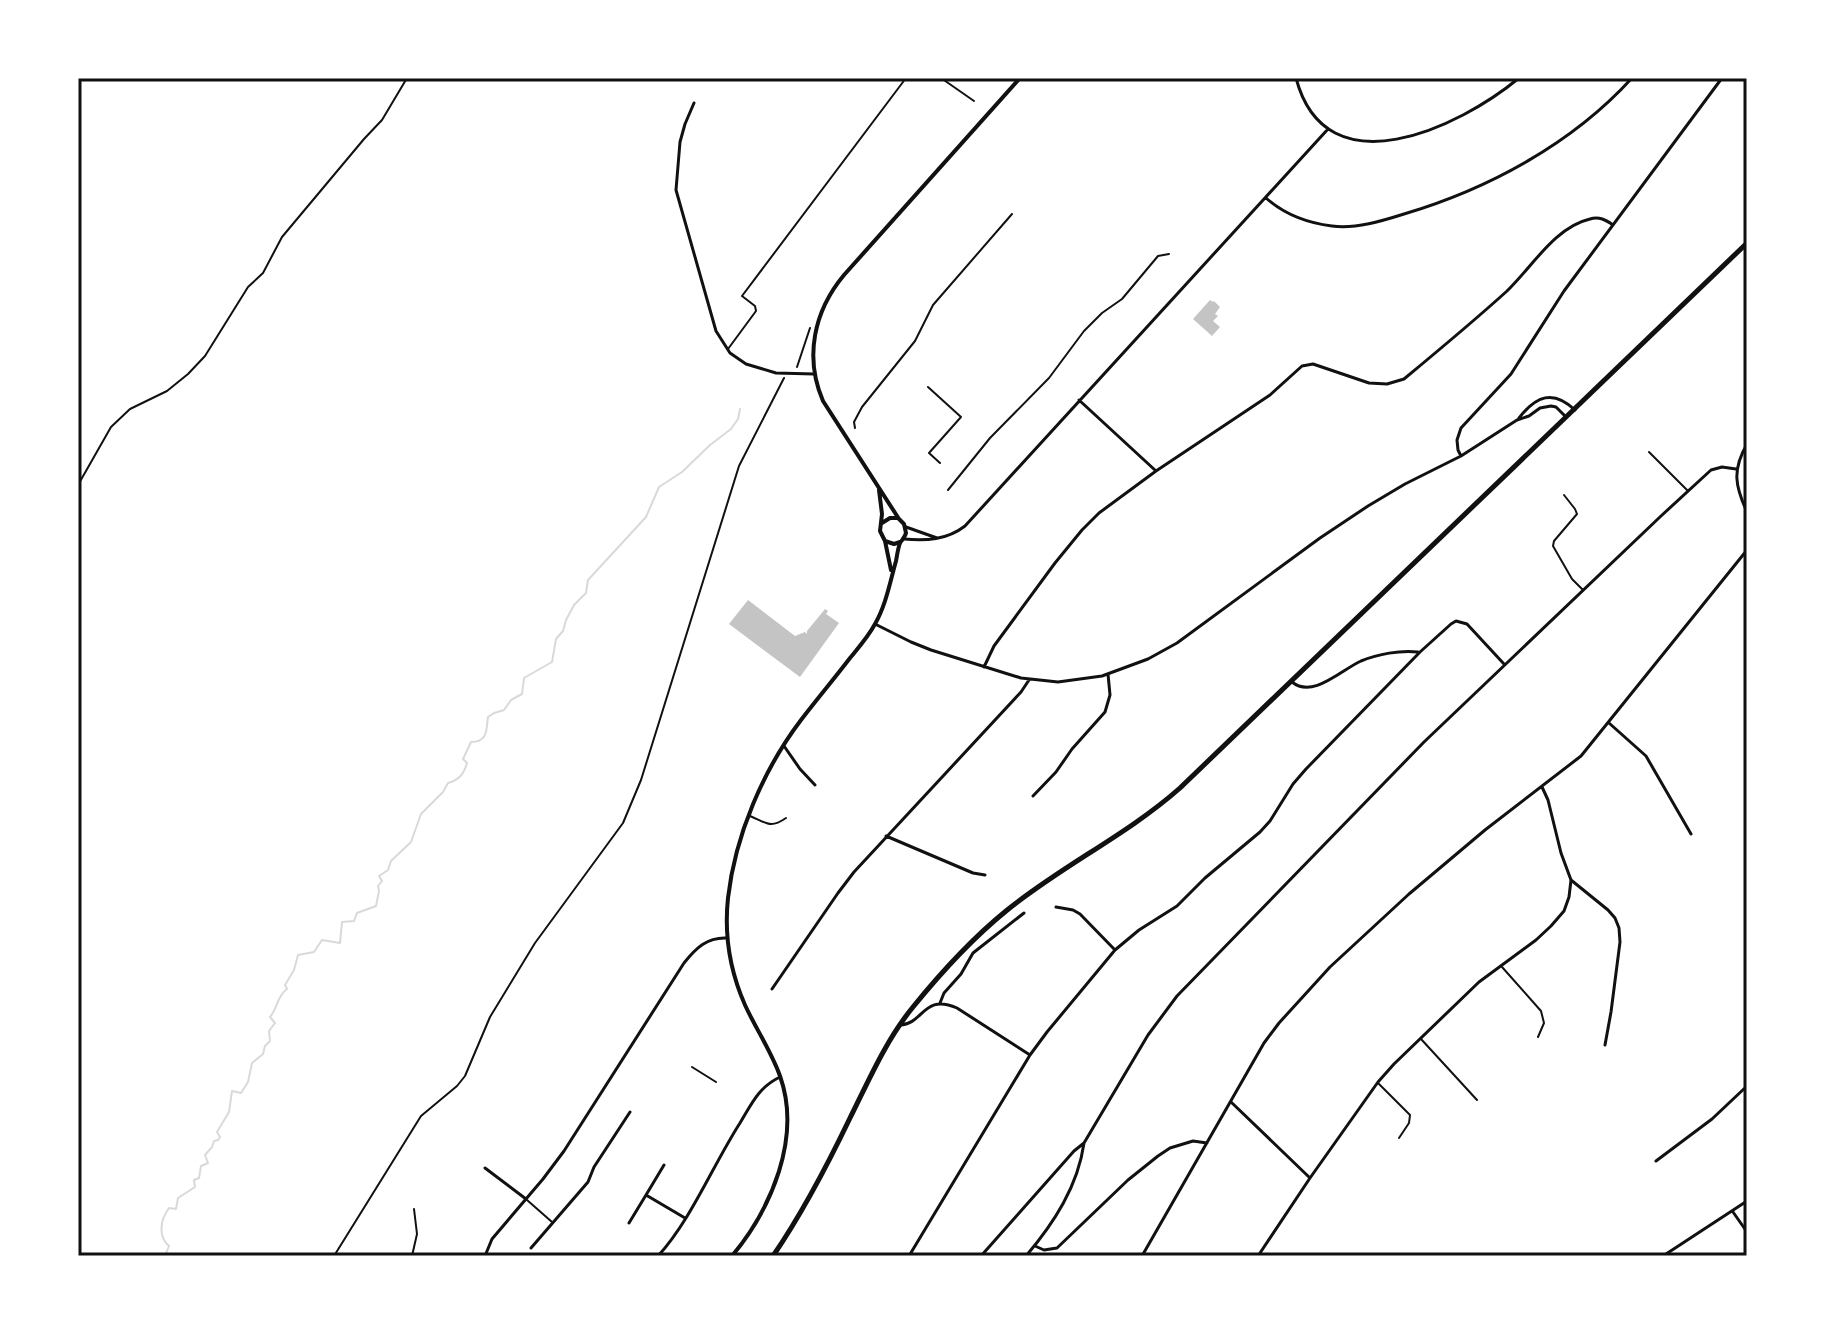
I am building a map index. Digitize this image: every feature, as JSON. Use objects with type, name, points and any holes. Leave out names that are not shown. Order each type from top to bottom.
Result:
[{"type":"main road","points":[[773,1256],[810,1198],[881,1057],[900,1025],[933,984],[1004,912],[1157,808],[1197,773],[1747,243]]},
{"type":"street","points":[[937,538],[906,527],[899,519],[828,411],[814,374],[816,329],[824,304],[836,284],[1020,78]]},
{"type":"street","points":[[1296,78],[1308,108],[1328,129],[1341,136],[1372,142],[1408,137],[1470,111],[1519,78]]},
{"type":"street","points":[[1266,198],[1278,208],[1304,220],[1335,227],[1375,223],[1453,199],[1521,164],[1575,130],[1632,78]]},
{"type":"street","points":[[1461,456],[1457,440],[1461,428],[1516,367],[1564,291],[1722,78]]},
{"type":"street","points":[[694,103],[680,142],[676,190],[719,337],[738,360],[754,367],[786,374],[814,374]]},
{"type":"street","points":[[885,541],[894,544],[902,540],[937,538],[954,533],[968,523],[1328,129]]},
{"type":"street","points":[[984,667],[994,646],[1055,563],[1099,513],[1270,395],[1302,366],[1313,364],[1369,383],[1387,384],[1404,379],[1520,279],[1557,237],[1589,219],[1600,218],[1613,225]]},
{"type":"street","points":[[1517,420],[1531,405],[1548,397],[1562,399],[1575,410]]},
{"type":"street","points":[[1079,400],[1156,471]]},
{"type":"street","points":[[875,624],[917,645],[1029,680],[1070,681],[1108,674],[1148,659],[1177,643],[1344,522],[1396,489],[1461,456],[1517,420],[1547,406],[1556,407],[1567,417]]},
{"type":"street","points":[[1747,444],[1736,469],[1738,491],[1747,512]]},
{"type":"street","points":[[981,1256],[1084,1143],[1171,1002],[1397,769],[1582,590],[1714,469],[1736,469]]},
{"type":"street","points":[[879,488],[881,535],[892,572]]},
{"type":"street","points":[[882,523],[890,518],[899,519]]},
{"type":"street","points":[[732,1256],[766,1203],[781,1162],[787,1121],[780,1077],[734,974],[726,922],[729,888],[749,815],[765,779],[802,719],[875,624],[887,595],[906,527]]},
{"type":"street","points":[[1142,1256],[1264,1043],[1279,1023],[1330,967],[1448,860],[1581,756],[1747,550]]},
{"type":"street","points":[[909,1256],[1030,1055],[1115,950],[1139,930],[1177,906],[1260,832],[1306,769],[1451,624],[1456,621],[1467,624],[1504,664]]},
{"type":"street","points":[[1292,682],[1306,688],[1325,682],[1368,659],[1402,651],[1420,652]]},
{"type":"street","points":[[1033,796],[1105,712],[1110,695],[1108,674]]},
{"type":"street","points":[[772,989],[838,893],[1029,680]]},
{"type":"street","points":[[1609,723],[1646,756],[1691,834]]},
{"type":"street","points":[[784,746],[815,785]]},
{"type":"street","points":[[1258,1256],[1378,1082],[1479,982],[1551,926],[1564,911],[1571,880],[1542,787]]},
{"type":"street","points":[[886,836],[973,873],[985,875]]},
{"type":"street","points":[[1571,880],[1608,910],[1619,928],[1620,942],[1605,1045]]},
{"type":"street","points":[[1056,907],[1080,914],[1115,950]]},
{"type":"street","points":[[940,1003],[973,953],[1024,913]]},
{"type":"street","points":[[485,1256],[492,1239],[564,1151],[684,963],[708,940],[727,938]]},
{"type":"street","points":[[900,1025],[907,1025],[923,1011],[940,1003],[957,1008],[1030,1055]]},
{"type":"street","points":[[658,1256],[673,1239],[758,1094],[764,1086],[780,1077]]},
{"type":"street","points":[[1656,1161],[1712,1119],[1747,1086]]},
{"type":"street","points":[[1231,1102],[1310,1178]]},
{"type":"street","points":[[531,1248],[588,1182],[594,1167],[630,1112]]},
{"type":"street","points":[[1035,1246],[1044,1250],[1057,1248],[1128,1180],[1170,1148],[1193,1141],[1207,1143]]},
{"type":"street","points":[[1026,1256],[1058,1214],[1069,1193],[1084,1143]]},
{"type":"street","points":[[629,1223],[664,1165]]},
{"type":"street","points":[[485,1168],[526,1199]]},
{"type":"street","points":[[646,1195],[685,1218]]},
{"type":"street","points":[[1663,1256],[1747,1201]]},
{"type":"street","points":[[1733,1212],[1747,1232]]},
{"type":"lane","points":[[728,350],[756,311],[755,306],[742,296],[906,78]]},
{"type":"lane","points":[[941,78],[974,101]]},
{"type":"lane","points":[[950,84],[956,79]]},
{"type":"lane","points":[[1649,452],[1688,491]]},
{"type":"lane","points":[[1564,495],[1577,514],[1553,546],[1582,590]]},
{"type":"lane","points":[[749,815],[771,825],[786,818]]},
{"type":"lane","points":[[1501,966],[1541,1011],[1544,1023],[1538,1037]]},
{"type":"lane","points":[[1421,1038],[1477,1100]]},
{"type":"lane","points":[[1378,1082],[1410,1115],[1409,1123],[1399,1138]]},
{"type":"lane","points":[[526,1199],[554,1223]]},
{"type":"lane","points":[[412,1256],[417,1234],[414,1209]]},
{"type":"path","points":[[78,485],[111,427],[130,409],[167,391],[205,356],[248,287],[263,273],[282,237],[382,120],[407,78]]},
{"type":"path","points":[[855,428],[854,422],[862,407],[915,341],[933,305],[1012,214]]},
{"type":"path","points":[[948,490],[997,430],[1037,391],[1084,331],[1122,299],[1158,256],[1169,254]]},
{"type":"path","points":[[796,368],[811,327]]},
{"type":"path","points":[[334,1256],[421,1116],[465,1076],[490,1017],[535,943],[623,823],[641,780],[739,466],[786,374]]},
{"type":"path","points":[[928,387],[961,417],[929,453],[940,463]]},
{"type":"path","points":[[692,1067],[716,1082]]},
{"type":"building","points":[[1210,300],[1220,307],[1213,321],[1220,327],[1212,336],[1193,319]]},
{"type":"building","points":[[748,600],[795,636],[807,634],[825,609],[828,611],[826,614],[839,623],[800,677],[729,624]]},
{"type":"waterway","points":[[165,1256],[169,1246],[162,1233],[164,1218],[169,1208],[176,1209],[178,1198],[195,1187],[194,1180],[199,1178],[201,1166],[208,1163],[205,1155],[220,1137],[217,1132],[229,1112],[232,1091],[241,1093],[248,1082],[252,1063],[263,1054],[270,1041],[269,1031],[275,1023],[270,1017],[287,989],[285,985],[298,955],[314,952],[322,940],[340,943],[342,922],[354,921],[357,913],[376,906],[378,886],[382,881],[379,876],[388,870],[391,861],[411,842],[421,814],[448,783],[463,773],[467,763],[463,759],[471,742],[484,737],[488,717],[504,710],[511,700],[522,694],[524,678],[552,662],[556,639],[563,631],[574,605],[586,593],[588,580],[646,517],[659,487],[682,472],[731,429],[740,409]]}]
